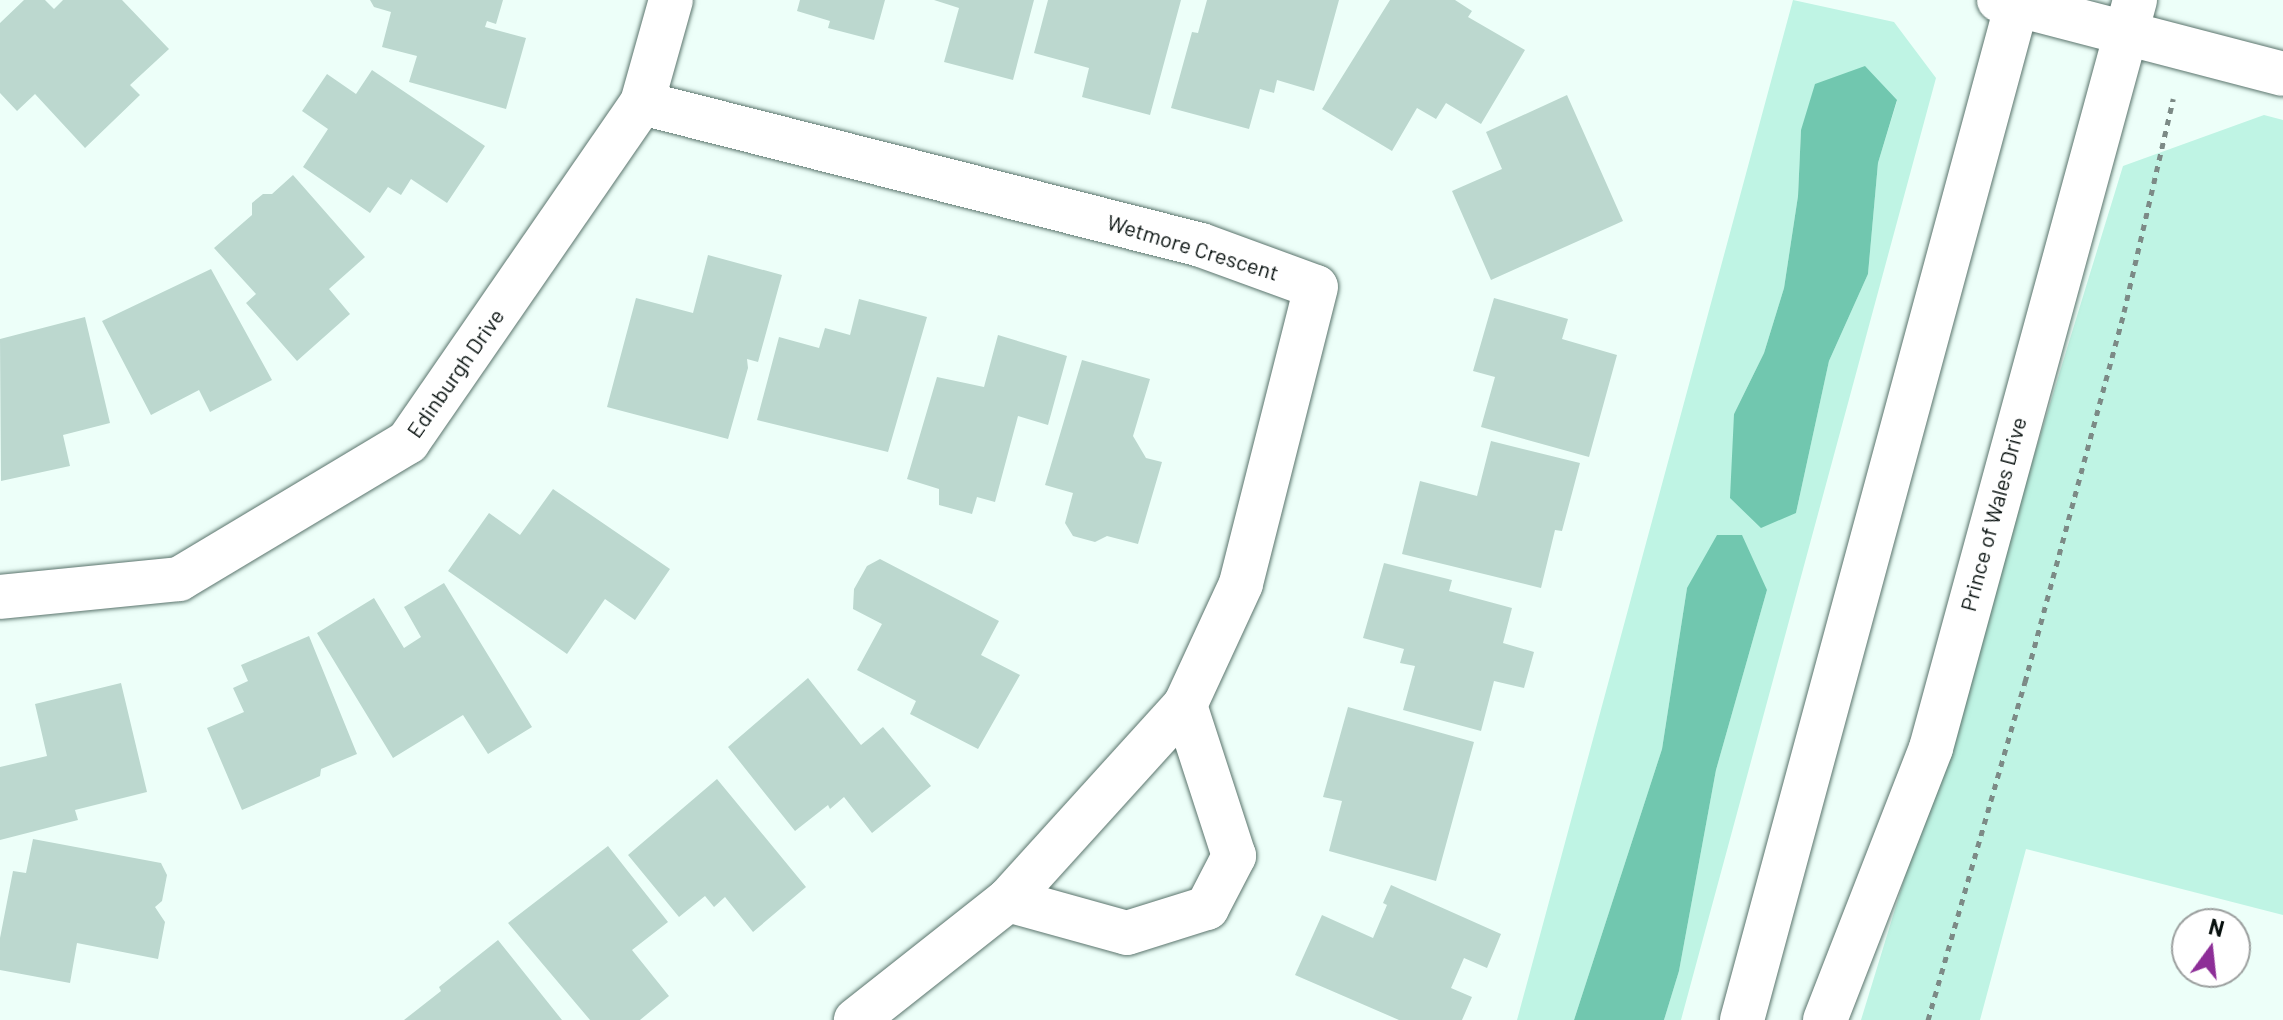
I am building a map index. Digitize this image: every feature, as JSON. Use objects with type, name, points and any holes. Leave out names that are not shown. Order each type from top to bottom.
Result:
[{"type":"street","name":"Edinburgh Drive","points":[[0,597],[179,579],[408,442],[642,103],[671,0]]},
{"type":"street","points":[[1742,1020],[2011,2],[2131,16],[2184,48],[2283,74]]},
{"type":"street","name":"Prince of Wales Drive","points":[[1825,1020],[1931,748],[2131,16]]},
{"type":"street","name":"Wetmore Crescent","points":[[642,103],[1201,245],[1316,287],[1241,584],[1185,705],[1008,900],[856,1020]]},
{"type":"street","points":[[1008,900],[1127,933],[1207,908],[1234,856],[1185,705]]},
{"type":"path","points":[[1928,1020],[2025,682],[2120,327],[2184,48]]},
{"type":"green space","points":[[1793,0],[1894,22],[1936,78],[1681,1020],[1664,1020],[1679,971],[1716,770],[1767,590],[1687,588],[1662,749],[1574,1020],[1517,1020]],"holes":[[[1897,101],[1878,163],[1868,274],[1829,361],[1796,513],[1734,414],[1764,353],[1784,288],[1798,196],[1801,130]]]},
{"type":"green space","points":[[1865,66],[1897,100],[1878,163],[1868,274],[1829,361],[1796,513],[1761,528],[1730,498],[1734,414],[1764,353],[1784,288],[1798,196],[1801,130],[1815,84]]},
{"type":"green space","points":[[2264,115],[2283,120],[2283,915],[2026,849],[1980,1020],[1861,1020],[2123,166]]},
{"type":"green space","points":[[1717,535],[1742,535],[1767,590],[1716,770],[1679,971],[1664,1020],[1574,1020],[1662,749],[1687,588]]},
{"type":"building","points":[[24,0],[45,0],[54,9],[63,0],[122,0],[169,49],[130,85],[140,95],[85,148],[35,94],[17,111],[0,93],[0,23]]},
{"type":"building","points":[[370,0],[503,0],[496,24],[487,21],[485,27],[526,38],[506,109],[409,82],[417,56],[382,47],[391,12],[374,7]]},
{"type":"building","points":[[800,0],[885,0],[874,40],[828,28],[830,21],[797,11]]},
{"type":"building","points":[[934,0],[1034,0],[1013,80],[944,62],[959,8]]},
{"type":"building","points":[[1048,0],[1181,0],[1150,115],[1082,97],[1089,68],[1034,53]]},
{"type":"building","points":[[1207,0],[1339,0],[1314,91],[1277,80],[1274,93],[1260,89],[1249,129],[1171,108],[1192,32],[1198,33]]},
{"type":"building","points":[[1390,0],[1455,0],[1472,11],[1468,17],[1525,50],[1481,124],[1446,103],[1436,119],[1417,108],[1392,151],[1322,109]]},
{"type":"building","points":[[372,70],[485,146],[447,203],[411,179],[401,195],[388,187],[370,213],[303,167],[328,129],[302,111],[327,74],[356,94]]},
{"type":"building","points":[[1567,95],[1623,221],[1491,280],[1452,191],[1502,169],[1486,132]]},
{"type":"building","points":[[293,175],[365,257],[329,289],[350,314],[297,361],[246,303],[256,294],[214,248],[252,215],[252,203],[263,194],[272,194]]},
{"type":"building","points":[[708,255],[782,275],[758,362],[747,359],[748,368],[728,439],[607,407],[636,298],[693,313]]},
{"type":"building","points":[[211,269],[272,380],[210,412],[199,390],[151,415],[102,321]]},
{"type":"building","points":[[1494,298],[1568,319],[1562,339],[1617,355],[1589,457],[1481,427],[1495,377],[1473,371]]},
{"type":"building","points":[[859,299],[927,317],[888,452],[757,420],[779,337],[819,348],[825,328],[850,335]]},
{"type":"building","points":[[85,317],[110,423],[63,435],[70,466],[1,481],[0,339]]},
{"type":"building","points":[[998,335],[1067,356],[1048,425],[1018,416],[995,502],[977,497],[972,514],[939,505],[939,489],[907,479],[937,377],[984,387]]},
{"type":"building","points":[[1082,360],[1150,379],[1133,436],[1146,458],[1162,462],[1138,544],[1107,536],[1095,542],[1073,536],[1065,523],[1073,493],[1045,485]]},
{"type":"building","points":[[1491,441],[1580,463],[1562,531],[1555,530],[1541,588],[1402,554],[1420,481],[1477,496]]},
{"type":"building","points":[[553,489],[670,569],[635,620],[605,599],[567,654],[448,571],[489,513],[520,535]]},
{"type":"building","points":[[880,559],[999,621],[981,655],[1020,675],[978,749],[910,714],[916,701],[857,670],[882,624],[853,609],[854,589],[867,566]]},
{"type":"building","points":[[1384,563],[1452,580],[1449,591],[1512,608],[1503,643],[1534,652],[1524,688],[1494,681],[1481,731],[1403,710],[1415,666],[1400,663],[1404,649],[1363,638]]},
{"type":"building","points":[[444,583],[532,727],[488,754],[463,715],[393,758],[317,633],[374,598],[404,648],[421,637],[404,607]]},
{"type":"building","points":[[309,636],[357,754],[321,769],[320,776],[242,810],[207,728],[244,712],[233,688],[248,681],[241,665]]},
{"type":"building","points":[[808,678],[861,745],[883,727],[931,786],[872,833],[844,797],[830,809],[828,805],[795,831],[728,747]]},
{"type":"building","points":[[121,683],[147,792],[75,810],[78,820],[0,840],[0,767],[47,756],[35,704]]},
{"type":"building","points":[[1348,707],[1474,742],[1436,881],[1329,851],[1342,801],[1323,797]]},
{"type":"building","points":[[717,779],[806,887],[753,932],[725,897],[714,907],[705,896],[679,917],[628,855]]},
{"type":"building","points":[[33,839],[161,863],[167,875],[162,901],[155,907],[165,922],[158,959],[77,943],[70,983],[0,970],[0,938],[13,871],[26,873]]},
{"type":"building","points":[[608,846],[668,922],[632,950],[669,996],[640,1020],[590,1020],[508,923]]},
{"type":"building","points":[[1391,885],[1501,934],[1487,968],[1464,958],[1451,988],[1472,997],[1462,1020],[1399,1020],[1295,975],[1322,915],[1373,938],[1387,905],[1383,903]]},
{"type":"building","points":[[498,940],[562,1020],[404,1020],[441,991],[439,987]]}]
